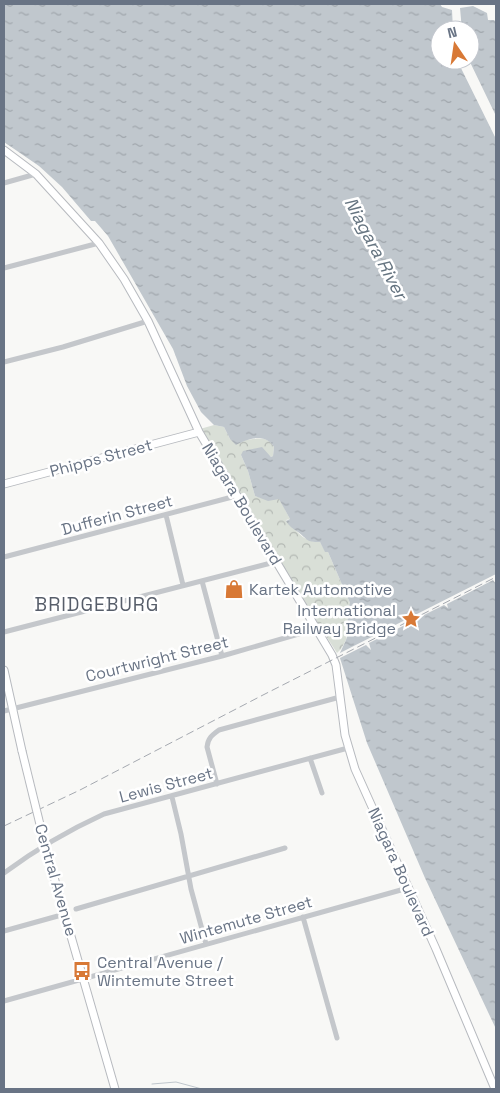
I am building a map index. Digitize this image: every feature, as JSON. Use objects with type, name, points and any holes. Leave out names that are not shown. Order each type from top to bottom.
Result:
[{"type":"main road","name":"Niagara Boulevard","points":[[4,150],[36,174],[99,243],[124,279],[148,321],[199,432],[336,665],[348,748],[355,769],[440,958],[495,1089]]},
{"type":"main road","name":"Phipps Street","points":[[4,484],[199,432]]},
{"type":"main road","name":"Central Avenue","points":[[4,670],[48,853],[115,1089]]},
{"type":"street","points":[[4,183],[36,174]]},
{"type":"street","points":[[4,268],[99,243]]},
{"type":"street","points":[[4,362],[63,347],[148,321]]},
{"type":"street","name":"Dufferin Street","points":[[4,557],[236,496]]},
{"type":"street","points":[[166,515],[183,585]]},
{"type":"street","points":[[4,632],[275,562]]},
{"type":"street","points":[[202,581],[222,656]]},
{"type":"street","name":"Courtwright Street","points":[[4,711],[222,656],[316,630]]},
{"type":"street","points":[[217,784],[207,747],[210,736],[219,730],[340,697]]},
{"type":"street","name":"Lewis Street","points":[[4,873],[24,858],[79,826],[104,814],[348,748]]},
{"type":"street","points":[[310,758],[322,793]]},
{"type":"street","points":[[172,797],[181,834],[188,878],[206,944]]},
{"type":"street","points":[[76,909],[286,848]]},
{"type":"street","name":"Wintemute Street","points":[[4,1001],[408,888]]},
{"type":"street","points":[[4,931],[65,914]]},
{"type":"street","points":[[303,917],[337,1038]]},
{"type":"green space","points":[[214,425],[224,427],[230,439],[264,439],[274,447],[273,456],[271,457],[266,453],[241,455],[255,496],[266,499],[279,498],[290,519],[286,520],[301,536],[314,542],[320,542],[325,551],[328,552],[350,603],[346,640],[337,653],[288,577],[200,429]]},
{"type":"water","name":"Niagara River","points":[[4,4],[440,4],[442,7],[452,10],[452,20],[430,20],[430,70],[463,70],[496,137],[496,1029],[425,878],[367,743],[339,655],[349,630],[347,612],[350,603],[328,552],[325,552],[320,542],[308,540],[290,526],[286,521],[290,519],[279,499],[268,501],[255,496],[241,455],[243,451],[262,447],[271,457],[273,456],[274,447],[261,438],[246,440],[236,445],[230,439],[224,427],[214,425],[201,412],[187,386],[173,349],[108,236],[95,221],[91,221],[62,187],[39,166],[4,142]]},
{"type":"water","points":[[473,6],[487,13],[488,20],[496,22],[496,116],[474,70],[480,70],[480,20],[461,20],[460,8]]},
{"type":"pier","points":[[462,70],[466,70],[496,132],[496,139]]},
{"type":"pier","name":"International Railway Bridge","points":[[496,574],[496,584],[493,580],[447,604],[448,608],[444,605],[408,623],[409,628],[405,625],[369,643],[371,650],[366,645],[338,659],[336,655]]},
{"type":"waterway","points":[[152,1084],[176,1082],[202,1089]]},
{"type":"railway","points":[[4,826],[80,790],[496,577]]},
{"type":"place","name":"Kartek Automotive","points":[[234,589]]},
{"type":"place","name":"International Railway Bridge","points":[[411,619]]},
{"type":"place","name":"Central Avenue / Wintemute Street","points":[[82,971]]},
{"type":"district","name":"BRIDGEBURG","points":[[97,604]]}]
